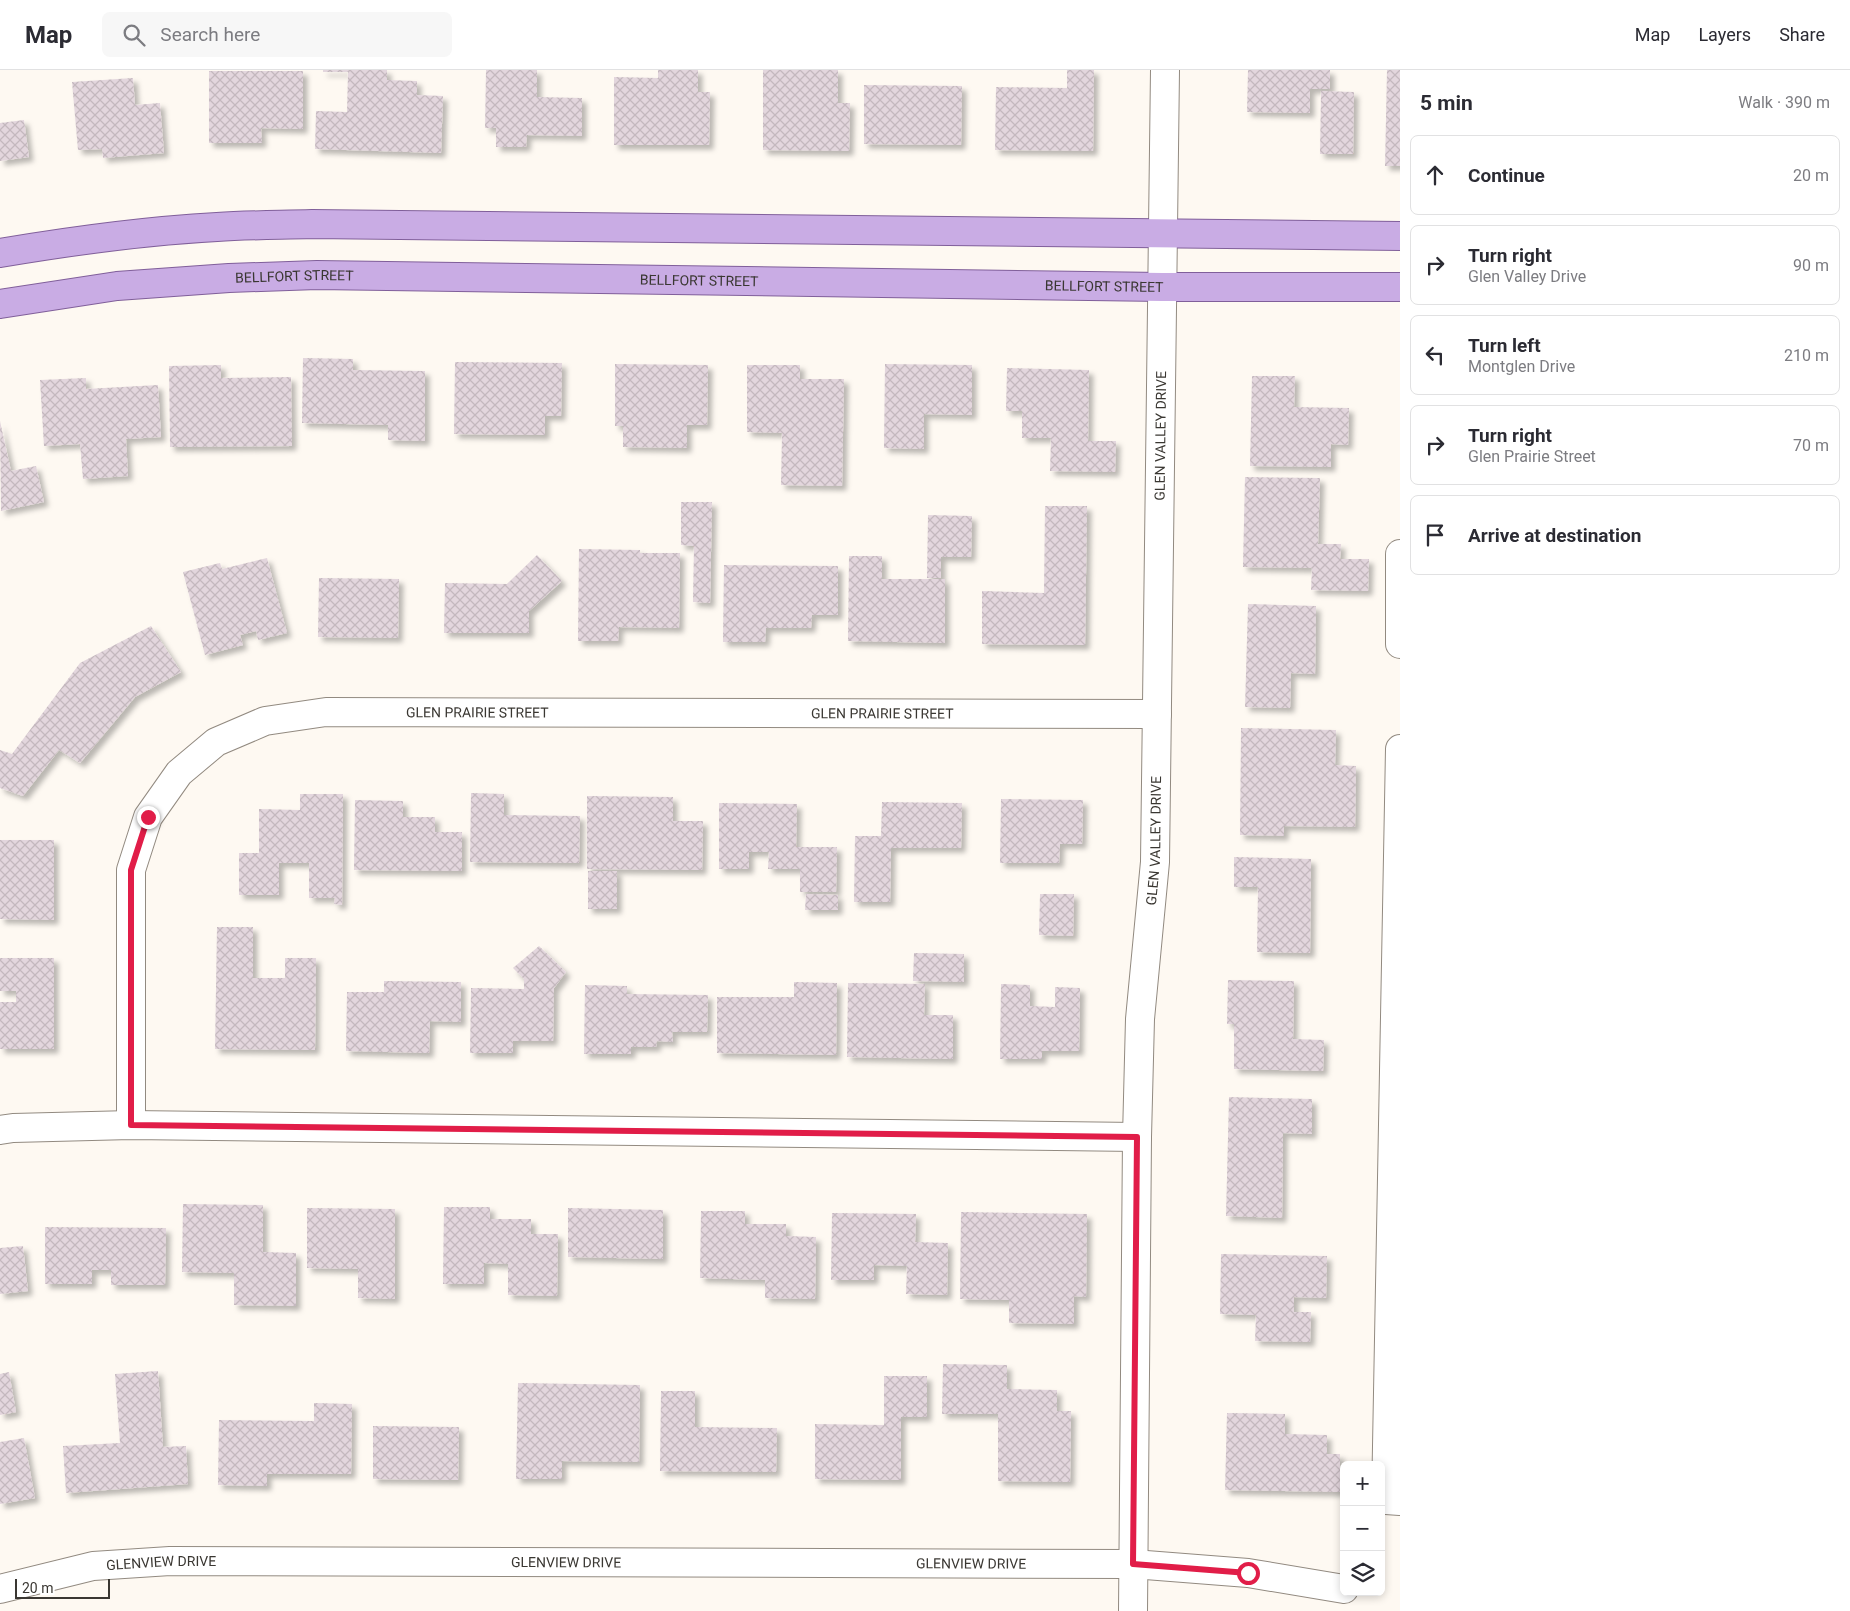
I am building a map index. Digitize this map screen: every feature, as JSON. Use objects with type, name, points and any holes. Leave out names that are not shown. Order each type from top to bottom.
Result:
[{"type":"main road","points":[[0,253],[51,244],[216,227],[312,224],[1400,236]]},
{"type":"main road","name":"BELLFORT STREET","points":[[0,304],[117,286],[229,278],[317,275],[1162,287],[1400,287]]},
{"type":"street","name":"GLEN VALLEY DRIVE","points":[[1133,1611],[1137,1137],[1140,1019],[1155,862],[1165,70]]},
{"type":"street","points":[[1400,554],[1400,644]]},
{"type":"street","name":"GLEN PRAIRIE STREET","points":[[131,1125],[131,870],[148,817],[179,773],[216,742],[265,721],[326,712],[1156,714]]},
{"type":"street","points":[[1400,749],[1386,1500],[1400,1501]]},
{"type":"street","points":[[0,1130],[12,1128],[131,1125],[1137,1137]]},
{"type":"street","name":"GLENVIEW DRIVE","points":[[0,1589],[93,1566],[170,1560],[1133,1564],[1248,1573],[1340,1589]]},
{"type":"building","points":[[323,70],[387,70],[387,80],[417,81],[417,95],[443,96],[441,153],[315,149],[316,111],[347,112],[348,72],[323,72]]},
{"type":"building","points":[[486,70],[537,70],[537,97],[582,98],[582,136],[527,135],[526,147],[496,147],[496,128],[485,128]]},
{"type":"building","points":[[658,70],[698,70],[698,92],[710,92],[709,145],[614,145],[614,77],[658,78]]},
{"type":"building","points":[[763,70],[838,70],[838,103],[850,103],[849,151],[763,150]]},
{"type":"building","points":[[1067,70],[1094,70],[1093,151],[995,150],[996,87],[1067,88]]},
{"type":"building","points":[[1248,70],[1330,70],[1330,89],[1310,89],[1310,113],[1247,112]]},
{"type":"building","points":[[1387,70],[1400,70],[1400,166],[1385,166]]},
{"type":"building","points":[[209,71],[303,71],[303,129],[261,128],[262,143],[209,143]]},
{"type":"building","points":[[133,78],[135,105],[160,103],[164,153],[103,158],[102,149],[78,150],[72,82]]},
{"type":"building","points":[[864,85],[962,86],[961,145],[864,144]]},
{"type":"building","points":[[1321,91],[1354,92],[1353,154],[1320,154]]},
{"type":"building","points":[[24,120],[29,157],[0,161],[0,123]]},
{"type":"building","points":[[303,358],[353,359],[353,370],[425,371],[425,441],[388,440],[388,425],[302,423]]},
{"type":"building","points":[[455,362],[562,363],[561,416],[545,416],[545,435],[454,434]]},
{"type":"building","points":[[615,364],[708,365],[707,425],[687,425],[687,448],[623,447],[623,426],[615,426]]},
{"type":"building","points":[[885,364],[972,365],[972,415],[924,414],[924,449],[884,448]]},
{"type":"building","points":[[221,365],[221,378],[291,377],[292,446],[170,447],[169,366]]},
{"type":"building","points":[[747,365],[800,365],[800,379],[844,379],[842,486],[781,485],[782,433],[747,432]]},
{"type":"building","points":[[1007,368],[1089,370],[1088,441],[1116,441],[1115,472],[1050,471],[1051,438],[1022,438],[1022,411],[1006,411]]},
{"type":"building","points":[[1252,376],[1295,376],[1294,407],[1349,408],[1348,445],[1331,444],[1331,467],[1250,466]]},
{"type":"building","points":[[86,378],[86,389],[158,385],[161,437],[126,439],[128,476],[83,479],[80,444],[44,446],[40,380]]},
{"type":"building","points":[[0,421],[11,471],[36,466],[44,502],[1,511]]},
{"type":"building","points":[[1245,477],[1320,478],[1318,544],[1341,544],[1340,559],[1369,559],[1368,591],[1311,590],[1312,568],[1243,567]]},
{"type":"building","points":[[681,502],[712,502],[710,603],[693,602],[694,546],[681,545]]},
{"type":"building","points":[[1045,506],[1087,506],[1085,645],[982,644],[982,591],[1044,593]]},
{"type":"building","points":[[928,515],[972,516],[971,557],[941,557],[941,578],[927,578]]},
{"type":"building","points":[[579,549],[640,550],[640,553],[680,553],[679,628],[619,627],[618,641],[578,641]]},
{"type":"building","points":[[537,555],[562,581],[529,611],[529,633],[444,633],[445,583],[507,584]]},
{"type":"building","points":[[849,556],[882,556],[882,579],[945,579],[945,643],[848,641]]},
{"type":"building","points":[[267,558],[287,633],[258,640],[256,631],[240,635],[243,645],[205,655],[183,572],[220,563],[222,569]]},
{"type":"building","points":[[724,565],[838,566],[838,615],[812,615],[811,628],[766,628],[765,642],[723,642]]},
{"type":"building","points":[[319,578],[399,579],[398,638],[318,637]]},
{"type":"building","points":[[1248,604],[1316,606],[1315,674],[1291,673],[1290,708],[1245,707]]},
{"type":"building","points":[[151,626],[181,672],[135,697],[80,763],[59,750],[23,796],[0,788],[0,750],[12,754],[80,663]]},
{"type":"building","points":[[1241,728],[1336,730],[1335,765],[1356,766],[1355,827],[1284,826],[1284,836],[1240,835]]},
{"type":"building","points":[[471,793],[504,794],[504,815],[580,816],[579,863],[470,862]]},
{"type":"building","points":[[300,794],[343,794],[342,905],[334,904],[335,898],[309,898],[309,863],[279,863],[279,895],[239,895],[239,853],[259,853],[259,809],[300,810]]},
{"type":"building","points":[[587,796],[673,797],[673,821],[703,821],[702,870],[587,869]]},
{"type":"building","points":[[1001,799],[1083,800],[1082,844],[1060,844],[1059,863],[1000,863]]},
{"type":"building","points":[[355,800],[403,801],[403,817],[435,817],[435,832],[462,832],[462,871],[354,870]]},
{"type":"building","points":[[882,802],[962,803],[961,848],[891,848],[890,902],[854,902],[855,836],[881,836]]},
{"type":"building","points":[[719,803],[797,804],[796,847],[837,847],[836,892],[800,892],[800,869],[768,869],[769,852],[749,852],[749,869],[719,869]]},
{"type":"building","points":[[0,840],[54,840],[54,920],[0,919]]},
{"type":"building","points":[[1234,857],[1311,859],[1310,953],[1257,952],[1258,887],[1234,887]]},
{"type":"building","points":[[588,871],[617,871],[617,909],[588,909]]},
{"type":"building","points":[[806,894],[838,895],[838,910],[805,910]]},
{"type":"building","points":[[1040,894],[1074,894],[1073,936],[1039,935]]},
{"type":"building","points":[[217,927],[253,927],[253,978],[285,978],[285,958],[316,958],[315,1050],[215,1049]]},
{"type":"building","points":[[539,946],[566,972],[554,988],[553,1041],[513,1041],[513,1053],[470,1053],[471,988],[524,989],[524,979],[513,968]]},
{"type":"building","points":[[914,953],[964,954],[964,982],[913,981]]},
{"type":"building","points":[[0,958],[54,958],[54,1049],[0,1049],[0,1002],[16,1002],[16,991],[0,991]]},
{"type":"building","points":[[1228,980],[1294,981],[1293,1039],[1324,1040],[1323,1071],[1234,1069],[1234,1024],[1227,1024]]},
{"type":"building","points":[[384,981],[461,982],[461,1022],[430,1021],[429,1053],[346,1051],[347,992],[384,992]]},
{"type":"building","points":[[794,982],[837,983],[836,1055],[717,1053],[717,997],[794,997]]},
{"type":"building","points":[[848,983],[925,984],[924,1015],[953,1015],[953,1059],[847,1057]]},
{"type":"building","points":[[1001,984],[1030,985],[1030,1006],[1055,1007],[1055,987],[1080,988],[1079,1051],[1042,1051],[1042,1059],[1000,1059]]},
{"type":"building","points":[[585,985],[627,986],[627,994],[708,995],[707,1032],[672,1032],[673,1042],[657,1041],[656,1047],[631,1047],[631,1054],[584,1054]]},
{"type":"building","points":[[1229,1097],[1312,1099],[1312,1134],[1283,1133],[1282,1218],[1226,1216]]},
{"type":"building","points":[[183,1204],[263,1205],[263,1252],[296,1253],[296,1306],[234,1305],[234,1273],[182,1272]]},
{"type":"building","points":[[444,1207],[490,1207],[490,1219],[531,1219],[531,1234],[558,1234],[557,1296],[508,1295],[508,1264],[484,1263],[484,1284],[443,1284]]},
{"type":"building","points":[[307,1208],[395,1209],[395,1299],[358,1298],[358,1269],[307,1268]]},
{"type":"building","points":[[568,1208],[663,1210],[663,1259],[568,1257]]},
{"type":"building","points":[[701,1211],[745,1211],[745,1224],[786,1224],[786,1236],[816,1237],[815,1299],[765,1298],[765,1280],[700,1278]]},
{"type":"building","points":[[961,1212],[1087,1214],[1086,1297],[1074,1296],[1074,1324],[1009,1323],[1009,1300],[960,1299]]},
{"type":"building","points":[[832,1213],[916,1214],[915,1242],[948,1243],[947,1295],[906,1294],[907,1266],[874,1265],[874,1280],[831,1280]]},
{"type":"building","points":[[45,1227],[166,1228],[165,1285],[111,1285],[111,1270],[92,1270],[92,1284],[45,1284]]},
{"type":"building","points":[[23,1246],[28,1291],[0,1294],[0,1248]]},
{"type":"building","points":[[1221,1254],[1327,1256],[1326,1298],[1294,1297],[1294,1312],[1311,1312],[1310,1342],[1255,1341],[1256,1315],[1220,1314]]},
{"type":"building","points":[[943,1364],[1007,1365],[1007,1389],[1057,1390],[1057,1411],[1071,1411],[1070,1482],[998,1481],[998,1414],[942,1414]]},
{"type":"building","points":[[158,1371],[163,1447],[186,1446],[188,1484],[66,1493],[63,1446],[120,1443],[115,1374]]},
{"type":"building","points":[[9,1372],[16,1412],[0,1415],[0,1374]]},
{"type":"building","points":[[884,1376],[927,1376],[927,1417],[901,1417],[901,1480],[815,1479],[815,1424],[884,1425]]},
{"type":"building","points":[[518,1383],[640,1385],[639,1462],[562,1461],[562,1479],[516,1479]]},
{"type":"building","points":[[661,1391],[695,1391],[695,1427],[777,1428],[776,1472],[660,1471]]},
{"type":"building","points":[[314,1403],[352,1404],[351,1474],[267,1474],[267,1486],[218,1485],[219,1420],[314,1421]]},
{"type":"building","points":[[1227,1413],[1285,1414],[1285,1434],[1327,1435],[1327,1454],[1340,1454],[1340,1492],[1225,1490]]},
{"type":"building","points":[[373,1426],[459,1427],[458,1480],[373,1479]]},
{"type":"building","points":[[24,1438],[35,1498],[0,1504],[0,1442]]},
{"type":"route","points":[[148,817],[131,870],[131,1125],[1137,1137],[1133,1564],[1248,1573]]}]
